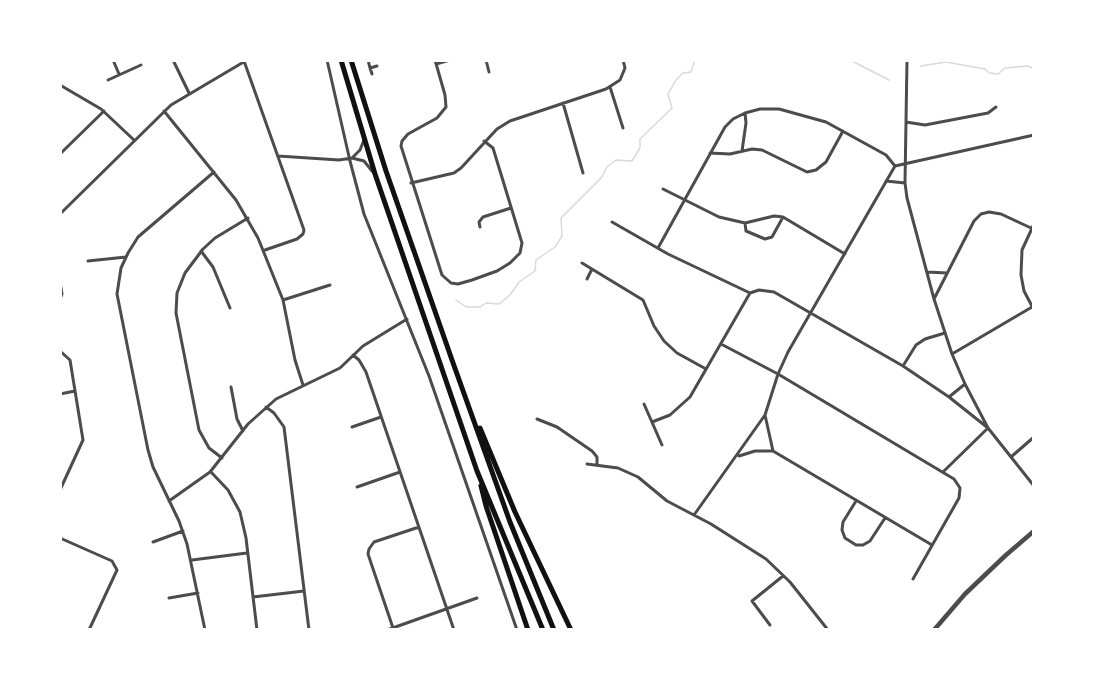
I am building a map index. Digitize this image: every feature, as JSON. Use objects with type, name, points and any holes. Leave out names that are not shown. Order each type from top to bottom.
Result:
[{"type":"highway","points":[[341,60],[375,174],[477,471],[543,630]]},
{"type":"highway","points":[[351,60],[386,171],[452,360],[510,522],[554,630]]},
{"type":"highway","points":[[452,360],[515,512],[571,630]]},
{"type":"highway","points":[[477,471],[486,506],[528,630]]},
{"type":"street","points":[[113,60],[119,74]]},
{"type":"street","points":[[173,60],[189,93]]},
{"type":"street","points":[[327,60],[368,224],[429,376],[518,630]]},
{"type":"street","points":[[368,60],[372,74]]},
{"type":"street","points":[[450,60],[436,62],[446,106],[437,117],[408,134],[402,141],[402,153],[442,275],[451,283],[458,284],[497,271],[510,263],[520,252],[522,243],[494,148],[484,141]]},
{"type":"street","points":[[486,60],[489,72]]},
{"type":"street","points":[[411,183],[454,173],[484,141],[510,120],[610,86],[620,80],[624,68],[623,60]]},
{"type":"street","points":[[907,60],[905,183],[934,299],[952,354],[988,428],[1034,486]]},
{"type":"street","points":[[60,214],[164,111],[189,93],[246,61],[304,231],[297,239],[265,250]]},
{"type":"street","points":[[108,80],[141,65]]},
{"type":"street","points":[[370,68],[377,66]]},
{"type":"street","points":[[60,85],[104,111],[134,140]]},
{"type":"street","points":[[610,86],[622,128]]},
{"type":"street","points":[[563,103],[583,173]]},
{"type":"street","points":[[906,122],[925,125],[988,113],[996,107]]},
{"type":"street","points":[[658,248],[725,127],[733,119],[745,113],[760,109],[795,112],[826,122],[886,155],[895,166]]},
{"type":"street","points":[[60,154],[104,111]]},
{"type":"street","points":[[164,111],[248,218],[265,250],[283,300],[295,360],[303,385]]},
{"type":"street","points":[[742,151],[745,113]]},
{"type":"street","points":[[710,153],[730,154],[752,149],[762,150],[807,172],[816,170],[825,162],[843,131]]},
{"type":"street","points":[[694,515],[765,415],[778,374],[895,166],[1034,135]]},
{"type":"street","points":[[351,158],[360,150],[364,140]]},
{"type":"street","points":[[278,156],[339,160],[351,158],[364,161],[375,174]]},
{"type":"street","points":[[205,630],[192,560],[183,531],[153,467],[148,450],[119,302],[118,281],[126,256],[138,237],[214,172]]},
{"type":"street","points":[[885,181],[905,183]]},
{"type":"street","points":[[663,189],[719,217],[745,224],[774,216],[783,217],[845,254]]},
{"type":"street","points":[[480,227],[479,222],[483,217],[511,208]]},
{"type":"street","points":[[934,299],[975,221],[981,214],[989,212],[1001,214],[1031,228]]},
{"type":"street","points":[[745,224],[746,231],[765,239],[772,237],[783,217]]},
{"type":"street","points":[[222,458],[209,448],[199,430],[176,313],[180,283],[201,251],[215,238],[248,218]]},
{"type":"street","points":[[612,222],[658,248],[750,293]]},
{"type":"street","points":[[952,354],[1033,308],[1024,291],[1021,275],[1022,250],[1034,224]]},
{"type":"street","points":[[201,251],[213,267],[230,308]]},
{"type":"street","points":[[88,261],[126,256]]},
{"type":"street","points":[[582,263],[643,300],[654,326],[664,341],[677,353],[706,369]]},
{"type":"street","points":[[586,279],[592,269]]},
{"type":"street","points":[[927,272],[948,273]]},
{"type":"street","points":[[60,282],[62,294],[60,299]]},
{"type":"street","points":[[283,300],[330,285]]},
{"type":"street","points":[[652,422],[670,415],[690,397],[750,293],[759,290],[774,292],[903,366],[949,397],[988,428]]},
{"type":"street","points":[[169,501],[210,472],[266,406],[287,392],[340,368],[363,346],[407,319]]},
{"type":"street","points":[[903,366],[915,345],[925,339],[945,333]]},
{"type":"street","points":[[721,344],[778,374],[954,479],[960,488],[959,498],[913,579]]},
{"type":"street","points":[[60,351],[70,360],[83,440],[60,490]]},
{"type":"street","points":[[353,355],[363,365],[382,417],[453,630]]},
{"type":"street","points":[[949,397],[965,384]]},
{"type":"street","points":[[231,387],[237,419],[243,431]]},
{"type":"street","points":[[60,394],[75,391]]},
{"type":"street","points":[[644,404],[662,445]]},
{"type":"street","points":[[266,406],[284,427],[309,630]]},
{"type":"street","points":[[765,415],[773,451]]},
{"type":"street","points":[[352,427],[382,417]]},
{"type":"street","points":[[537,419],[557,427],[592,451],[597,457],[597,465]]},
{"type":"street","points":[[944,471],[988,428]]},
{"type":"street","points":[[1011,457],[1034,437]]},
{"type":"street","points":[[737,456],[755,451],[773,451],[932,545]]},
{"type":"street","points":[[587,464],[618,468],[638,477],[667,501],[766,559],[828,630]]},
{"type":"street","points":[[210,472],[228,490],[240,512],[257,630]]},
{"type":"street","points":[[357,486],[400,472]]},
{"type":"street","points":[[856,500],[843,522],[842,530],[845,538],[856,545],[863,545],[870,541],[885,518]]},
{"type":"street","points":[[393,628],[368,554],[369,549],[374,542],[418,527]]},
{"type":"street","points":[[153,542],[183,531]]},
{"type":"street","points":[[934,630],[965,594],[1034,531]]},
{"type":"street","points":[[60,538],[112,561],[117,570],[89,630]]},
{"type":"street","points":[[192,560],[247,553]]},
{"type":"street","points":[[770,625],[752,601],[783,576]]},
{"type":"street","points":[[253,597],[304,591]]},
{"type":"street","points":[[169,598],[198,593]]},
{"type":"street","points":[[387,630],[477,598]]},
{"type":"waterway","points":[[456,300],[466,307],[480,307],[486,303],[499,304],[510,295],[519,282],[535,271],[536,260],[555,247],[562,236],[561,218],[601,178],[607,167],[616,160],[632,161],[640,148],[640,139],[672,108],[668,94],[683,73],[691,72],[695,60]]},
{"type":"waterway","points":[[850,60],[889,80]]},
{"type":"waterway","points":[[921,66],[946,62],[985,69],[989,73],[998,74],[1005,68],[1028,66],[1034,69]]}]
